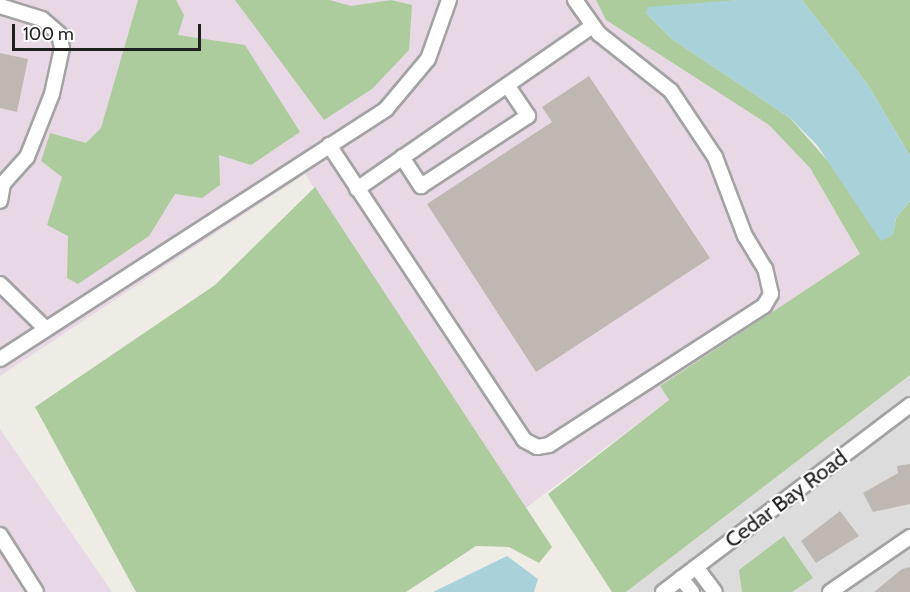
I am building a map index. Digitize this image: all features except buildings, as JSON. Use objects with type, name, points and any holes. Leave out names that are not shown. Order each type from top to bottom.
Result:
[{"type":"street","points":[[0,359],[386,109],[408,86],[428,59],[449,0]]},
{"type":"street","points":[[329,145],[524,441],[537,447],[549,445],[764,306],[770,284],[745,236],[715,157],[671,92],[592,26],[575,0]]},
{"type":"street","points":[[0,6],[42,19],[59,34],[62,48],[52,94],[27,157],[2,184],[0,201]]},
{"type":"street","points":[[357,189],[592,26]]},
{"type":"street","points":[[402,157],[421,186],[528,116],[507,85]]},
{"type":"street","points":[[0,284],[45,328]]},
{"type":"street","name":"Cedar Bay Road","points":[[663,592],[910,405]]},
{"type":"street","points":[[0,535],[36,592]]},
{"type":"street","points":[[830,592],[910,537]]},
{"type":"street","points":[[696,567],[715,592]]},
{"type":"street","points":[[681,579],[692,592]]},
{"type":"shaded area","points":[[0,0],[596,0],[606,20],[769,125],[810,168],[860,254],[660,386],[669,400],[526,508],[305,174],[0,376]]},
{"type":"shaded area","points":[[910,375],[910,592],[626,592]]},
{"type":"shaded area","points":[[0,429],[112,592],[0,592]]},
{"type":"green space","points":[[138,0],[176,0],[184,15],[178,35],[245,45],[300,132],[251,165],[219,155],[220,185],[202,198],[175,194],[149,236],[78,284],[67,278],[68,236],[47,225],[62,177],[41,161],[50,133],[86,143],[101,128]]},
{"type":"green space","points":[[235,0],[330,0],[351,6],[391,0],[412,5],[409,50],[372,89],[324,120]]},
{"type":"green space","points":[[596,0],[737,0],[646,13],[672,39],[790,118],[893,235],[896,218],[910,201],[910,375],[626,592],[612,592],[548,494],[669,400],[660,386],[860,254],[810,168],[769,125],[606,20]]},
{"type":"green space","points":[[802,0],[910,0],[910,156],[868,85]]},
{"type":"green space","points":[[315,187],[552,547],[539,563],[509,547],[476,546],[406,592],[136,592],[35,407],[215,285]]},
{"type":"green space","points":[[784,536],[813,578],[792,592],[742,592],[739,570]]},
{"type":"water","points":[[737,0],[802,0],[868,85],[910,156],[910,201],[896,218],[893,235],[881,241],[817,145],[790,118],[672,39],[646,13],[648,7]]},
{"type":"water","points":[[507,556],[538,579],[534,592],[433,592]]}]
